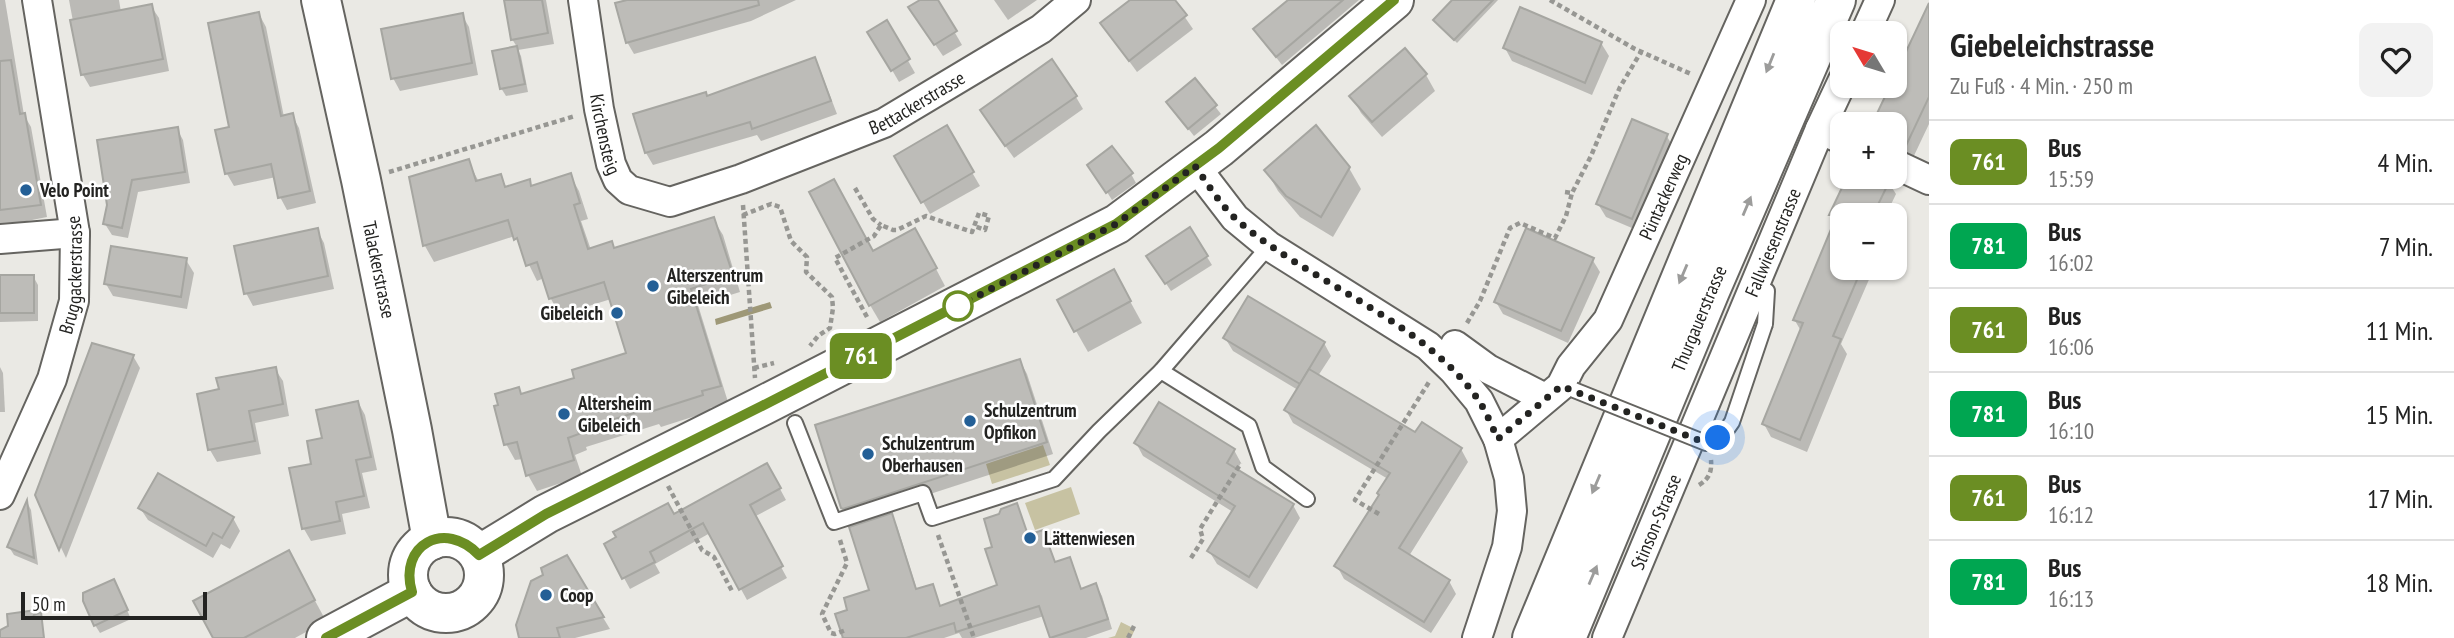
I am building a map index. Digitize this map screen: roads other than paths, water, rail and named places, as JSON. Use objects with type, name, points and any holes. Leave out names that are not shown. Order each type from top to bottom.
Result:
[{"type":"street","name":"Bruggackerstrasse","points":[[0,495],[52,379],[74,301],[75,233],[37,0]]},
{"type":"street","name":"Talackerstrasse","points":[[321,0],[366,205],[432,540]]},
{"type":"street","name":"Kirchensteig","points":[[583,0],[599,109],[611,164],[618,180],[629,190],[670,202],[741,179]]},
{"type":"street","name":"Bettackerstrasse","points":[[741,179],[884,123],[1041,29],[1076,0]]},
{"type":"street","points":[[479,555],[546,514],[1116,224],[1195,166],[1291,89],[1394,0]]},
{"type":"street","name":"Püntackerweg","points":[[1498,439],[1560,391],[1571,366],[1608,320],[1751,0]]},
{"type":"street","name":"Thurgauerstrasse","points":[[1532,638],[1796,0]]},
{"type":"street","name":"Thurgauerstrasse","points":[[1566,638],[1710,291],[1836,0]]},
{"type":"street","points":[[1871,21],[1881,0]]},
{"type":"street","name":"Fallwiesenstrasse","points":[[1704,405],[1755,284],[1830,136]]},
{"type":"street","points":[[1195,166],[1235,218],[1269,246],[1428,346],[1479,401],[1498,439],[1509,478],[1512,511],[1507,547],[1477,638]]},
{"type":"street","points":[[1907,170],[1929,180]]},
{"type":"street","points":[[0,239],[75,233]]},
{"type":"street","points":[[1455,345],[1488,369],[1560,391]]},
{"type":"street","name":"Stinson-Strasse","points":[[1607,638],[1704,405]]},
{"type":"street","points":[[444,537],[458,539],[470,545],[479,555],[484,578],[481,590],[458,625],[425,608],[412,592],[408,580],[413,556],[432,540],[444,537]]},
{"type":"street","points":[[326,638],[412,592]]},
{"type":"lane","points":[[795,423],[834,522],[923,493],[932,517],[1054,479],[1161,371],[1269,246]]},
{"type":"lane","points":[[1560,391],[1706,443],[1725,432],[1732,422],[1765,324],[1767,291],[1755,284]]},
{"type":"lane","points":[[1161,371],[1249,426],[1263,467],[1307,499]]},
{"type":"place","name":"Velo Point","points":[[26,190]]},
{"type":"place","name":"Alterszentrum Gibeleich","points":[[653,286]]},
{"type":"place","name":"Gibeleich","points":[[617,313]]},
{"type":"place","name":"Altersheim Gibeleich","points":[[564,414]]},
{"type":"place","name":"Schulzentrum Opfikon","points":[[970,421]]},
{"type":"place","name":"Schulzentrum Oberhausen","points":[[868,454]]},
{"type":"place","name":"Lättenwiesen","points":[[1030,538]]},
{"type":"place","name":"Coop","points":[[546,595]]}]
